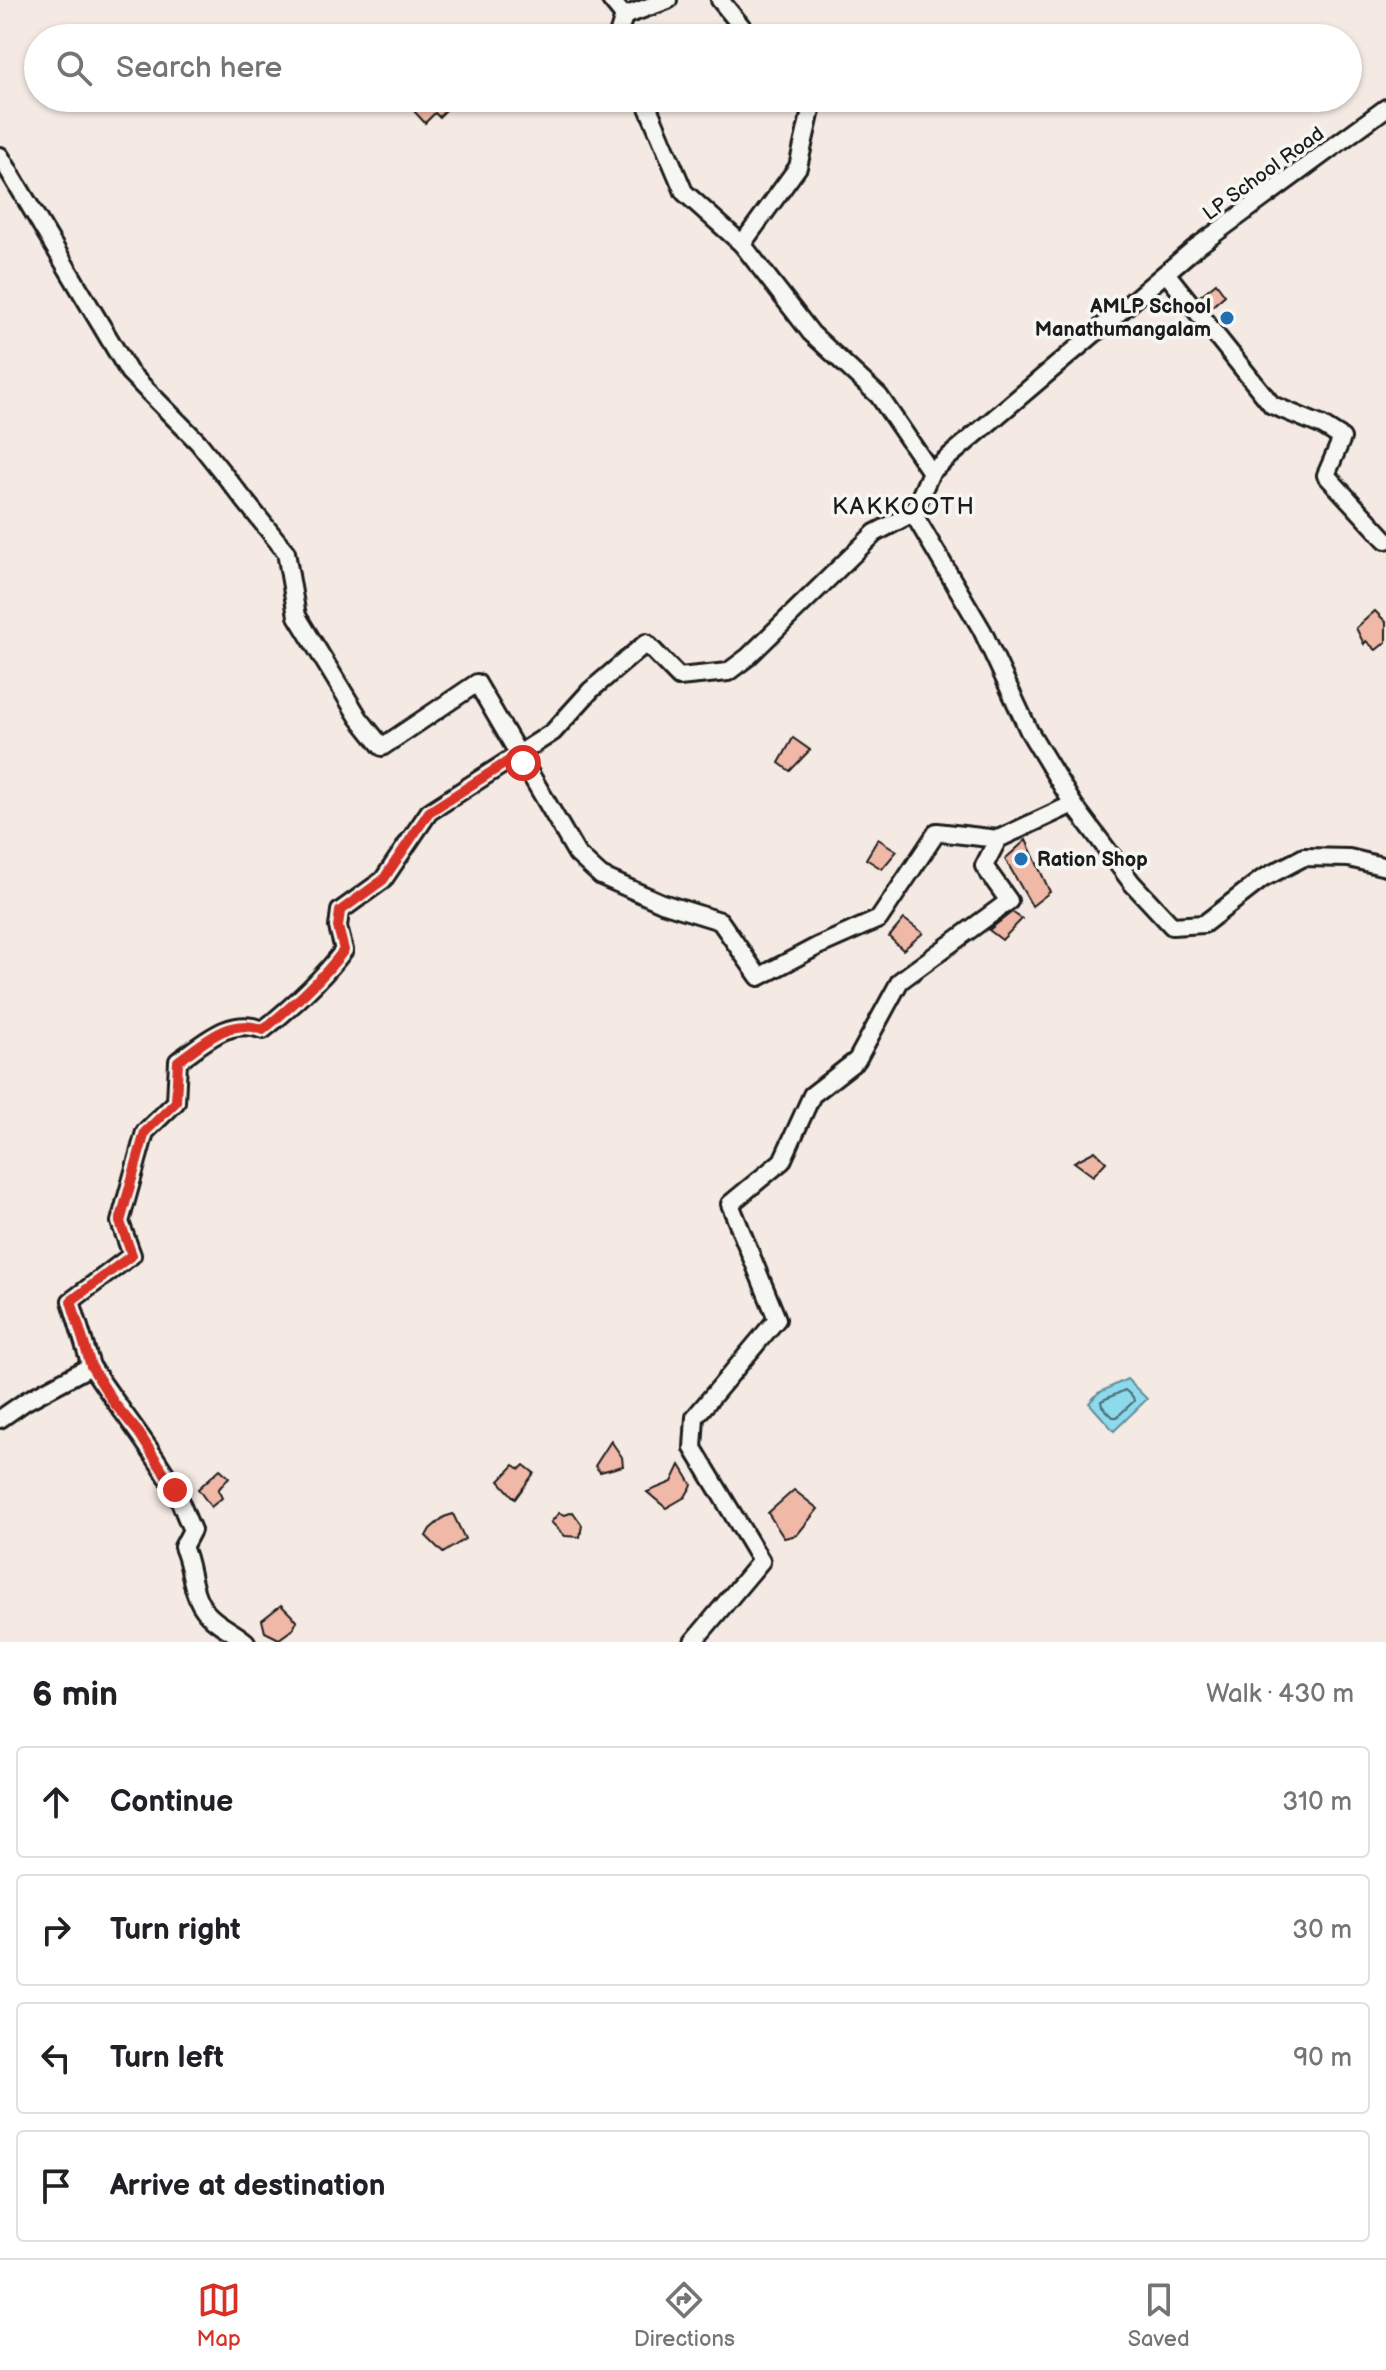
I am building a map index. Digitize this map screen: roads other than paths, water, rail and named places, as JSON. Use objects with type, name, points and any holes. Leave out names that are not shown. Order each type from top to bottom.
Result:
[{"type":"street","points":[[611,0],[624,16]]},
{"type":"street","points":[[624,16],[668,0]]},
{"type":"street","points":[[720,0],[740,24]]},
{"type":"street","points":[[621,24],[624,16]]},
{"type":"street","name":"LP School Road","points":[[931,472],[1195,248],[1386,108]]},
{"type":"street","points":[[246,1642],[205,1611],[192,1585],[191,1563],[183,1547],[192,1530],[175,1490],[91,1366],[71,1301],[132,1255],[120,1222],[145,1132],[176,1102],[178,1061],[224,1029],[249,1024],[263,1030],[327,973],[344,950],[338,927],[340,911],[383,880],[429,812],[553,732],[591,690],[646,643],[679,677],[728,672],[748,657],[875,533],[913,513],[931,472],[879,396],[811,333],[742,244],[684,192],[650,112]]},
{"type":"street","points":[[742,244],[798,167],[811,112]]},
{"type":"street","points":[[0,156],[129,372],[198,442],[286,552],[297,616],[359,718],[382,747],[477,683],[577,854],[601,876],[662,903],[720,921],[759,977],[879,919],[937,832],[998,839],[1073,804]]},
{"type":"street","points":[[1166,273],[1272,405],[1323,426],[1342,438],[1326,475],[1386,540]]},
{"type":"street","points":[[913,513],[982,630],[1029,731],[1073,804],[1132,883],[1172,926],[1204,924],[1262,879],[1304,857],[1349,858],[1386,867]]},
{"type":"street","points":[[693,1642],[761,1561],[693,1448],[695,1417],[777,1319],[730,1204],[782,1161],[812,1095],[857,1060],[900,981],[1009,901],[984,866],[998,839]]},
{"type":"street","points":[[0,1419],[26,1401],[91,1366]]},
{"type":"water","points":[[1127,1379],[1147,1399],[1114,1431],[1089,1403],[1098,1393]]},
{"type":"place","name":"AMLP School Manathumangalam","points":[[1227,318]]},
{"type":"place","name":"Ration Shop","points":[[1021,859]]},
{"type":"district","name":"KAKKOOTH","points":[[904,506]]}]
